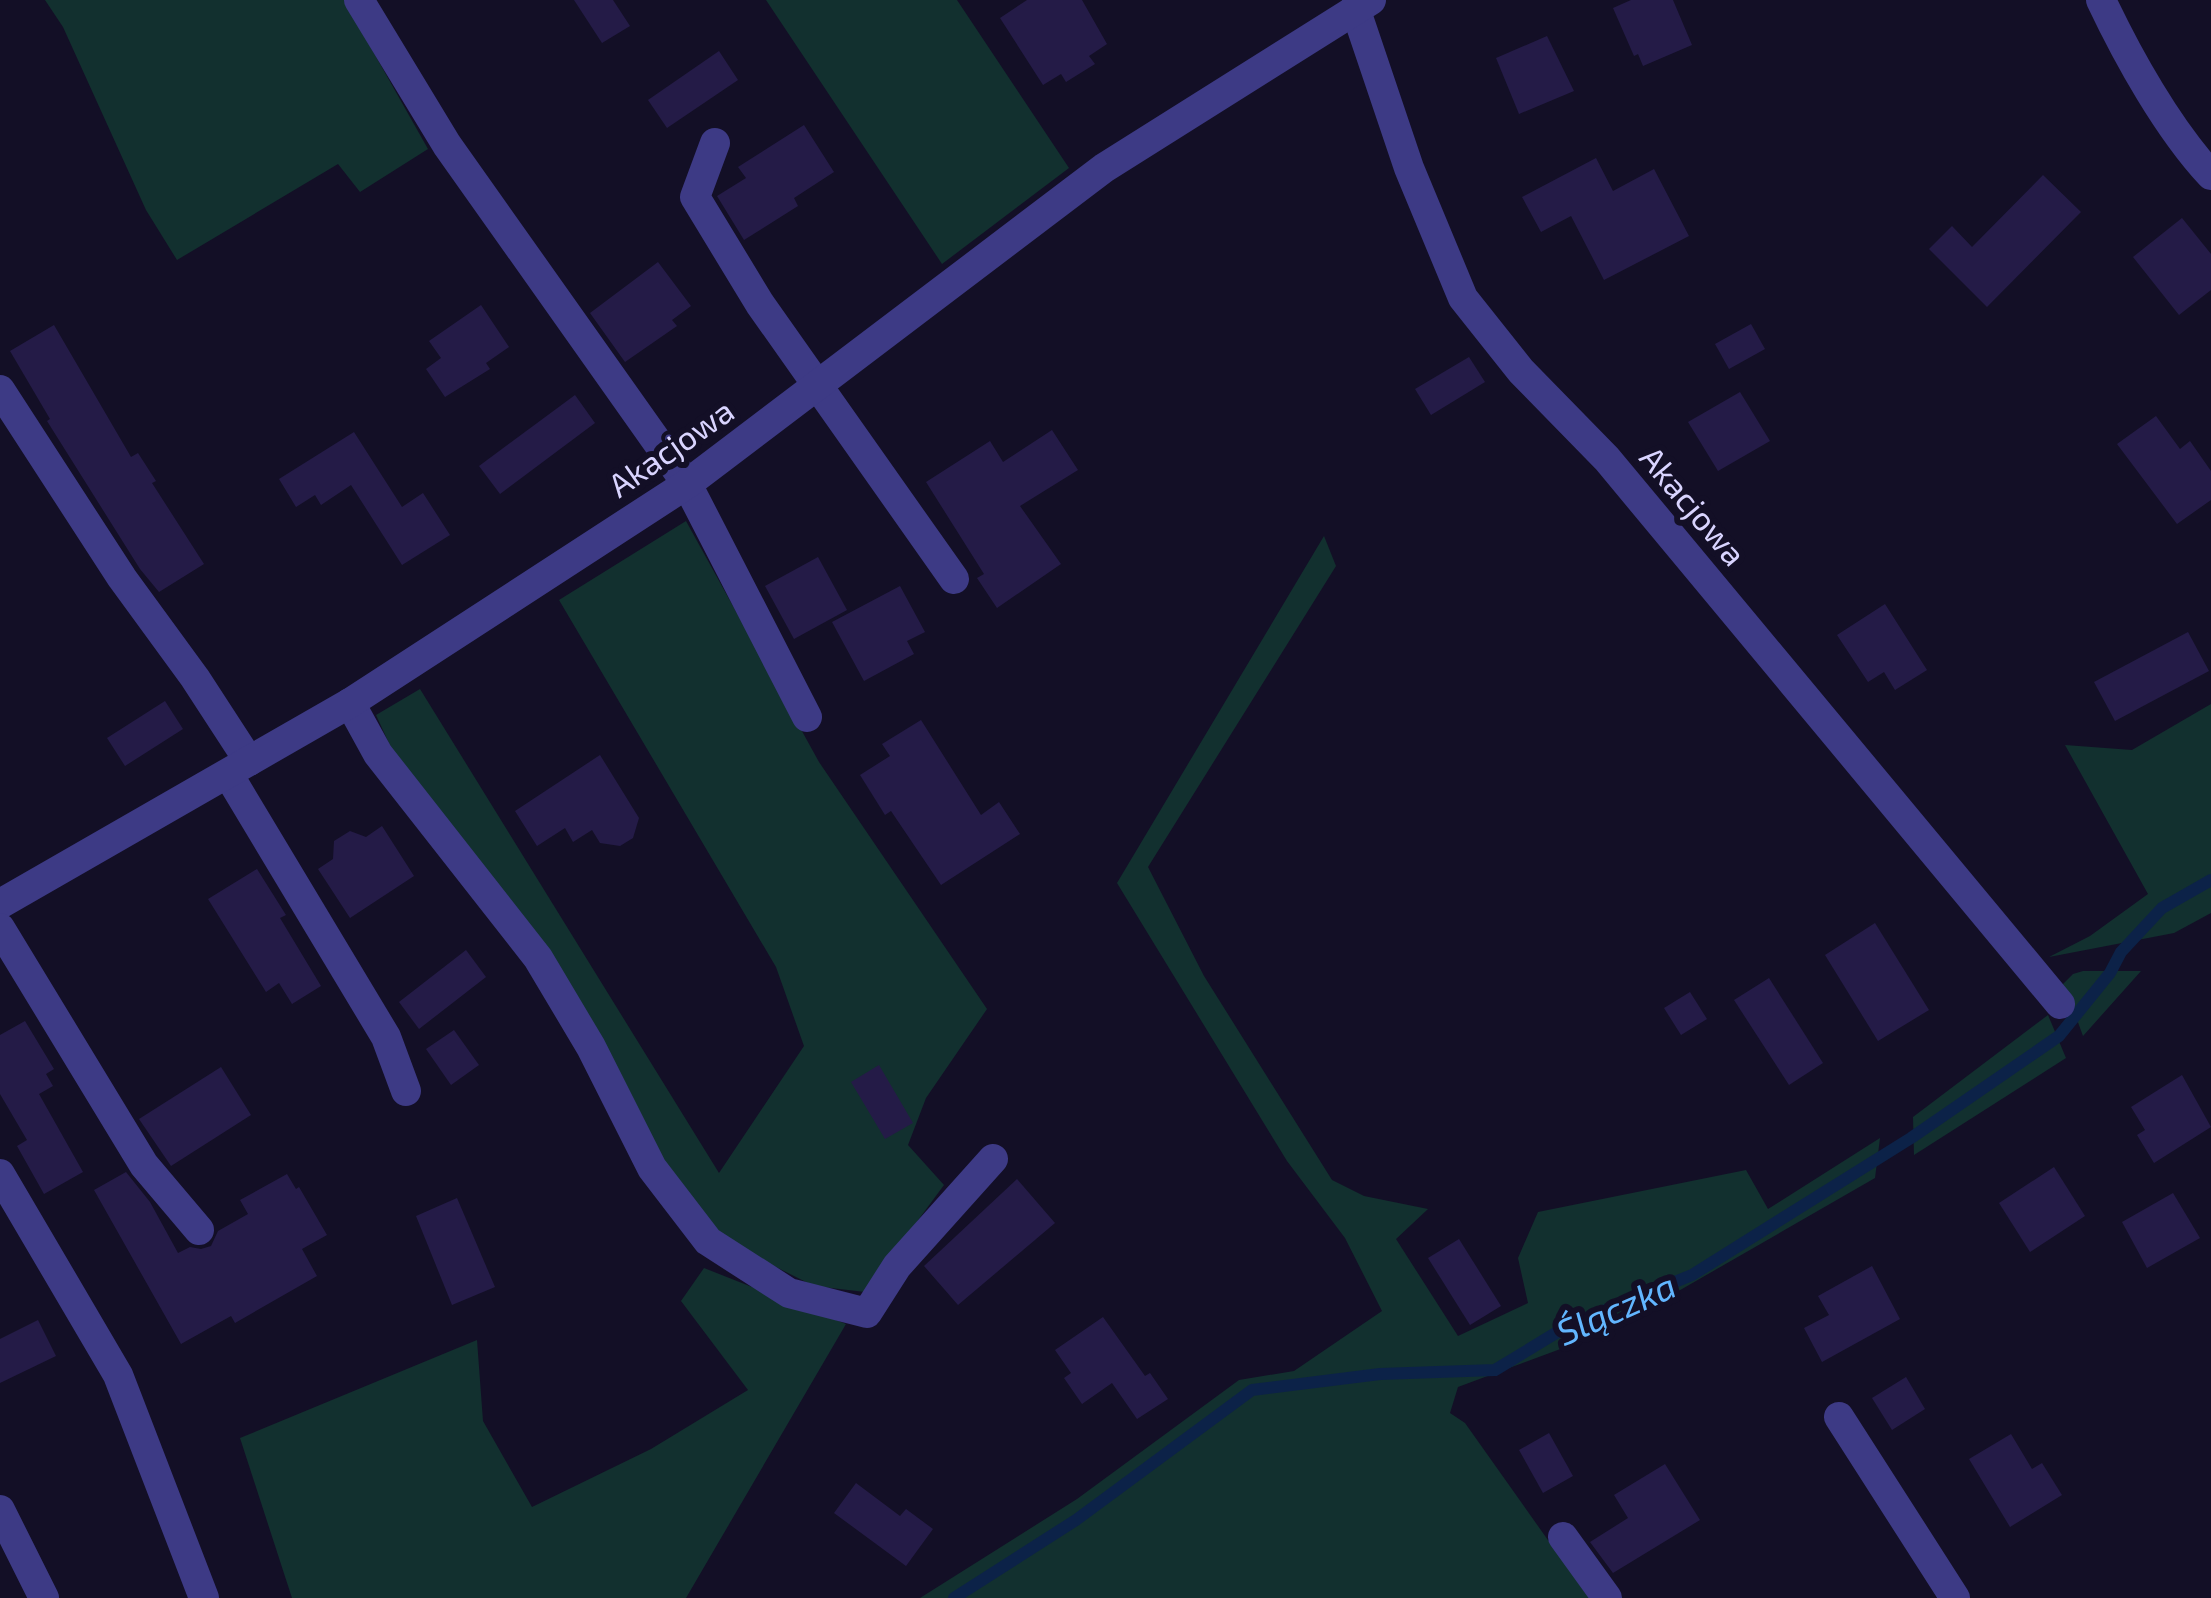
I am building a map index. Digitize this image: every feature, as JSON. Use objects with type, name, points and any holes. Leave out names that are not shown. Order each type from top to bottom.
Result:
[{"type":"street","points":[[359,0],[447,145],[687,484],[807,717]]},
{"type":"street","points":[[2101,0],[2142,75],[2211,175]]},
{"type":"street","name":"Akacjowa","points":[[0,904],[350,703],[687,484],[1104,168],[1363,4],[1409,168],[1463,298],[1521,371],[1636,494],[2060,1004]]},
{"type":"street","points":[[715,143],[695,197],[760,304],[954,579]]},
{"type":"street","points":[[0,390],[122,578],[195,678],[238,768],[386,1037],[406,1091]]},
{"type":"street","points":[[350,703],[378,754],[538,958],[591,1047],[652,1168],[708,1241],[789,1293],[867,1312],[897,1266],[993,1159]]},
{"type":"street","points":[[0,928],[144,1165],[199,1230]]},
{"type":"street","points":[[0,1174],[118,1375],[204,1598]]},
{"type":"street","points":[[1839,1417],[1955,1598]]},
{"type":"street","points":[[0,1510],[44,1598]]},
{"type":"street","points":[[1563,1537],[1606,1598]]},
{"type":"green space","points":[[45,0],[344,0],[428,149],[360,192],[338,164],[177,260],[146,210],[63,27]]},
{"type":"green space","points":[[766,0],[957,0],[1069,168],[942,264]]},
{"type":"green space","points":[[686,521],[819,762],[987,1009],[926,1098],[908,1145],[944,1185],[865,1292],[814,1286],[726,1242],[695,1212],[393,752],[376,715],[420,689],[719,1173],[804,1046],[776,967],[559,600]]},
{"type":"green space","points":[[1324,536],[1336,566],[1148,867],[1204,976],[1332,1180],[1364,1196],[1428,1209],[1396,1239],[1458,1336],[1528,1303],[1518,1258],[1538,1212],[1746,1170],[1768,1209],[1880,1138],[1875,1178],[1609,1331],[1458,1387],[1450,1413],[1465,1423],[1589,1598],[920,1598],[1077,1499],[1239,1380],[1294,1371],[1382,1311],[1345,1238],[1287,1161],[1117,883]]},
{"type":"green space","points":[[2211,704],[2211,913],[2174,933],[2049,957],[2090,936],[2148,894],[2065,745],[2132,750]]},
{"type":"green space","points":[[2083,971],[2141,971],[2083,1036],[2071,1003],[2058,989]]},
{"type":"green space","points":[[2048,1015],[2066,1058],[1914,1155],[1913,1117]]},
{"type":"green space","points":[[704,1268],[846,1324],[686,1598],[292,1598],[240,1438],[477,1340],[483,1421],[532,1507],[651,1449],[748,1390],[681,1301]]},
{"type":"building","points":[[574,0],[613,0],[630,26],[602,43]]},
{"type":"building","points":[[1027,0],[1082,0],[1107,44],[1089,56],[1095,64],[1066,82],[1061,74],[1043,85],[1000,18]]},
{"type":"building","points":[[1631,0],[1673,0],[1692,45],[1643,66],[1613,8]]},
{"type":"building","points":[[1547,36],[1574,91],[1519,114],[1496,58]]},
{"type":"building","points":[[719,51],[738,80],[667,128],[648,100]]},
{"type":"building","points":[[804,125],[834,172],[794,198],[798,206],[744,240],[717,196],[746,178],[738,167]]},
{"type":"building","points":[[1596,158],[1613,191],[1654,169],[1689,236],[1604,280],[1571,216],[1541,232],[1522,197]]},
{"type":"building","points":[[2043,175],[2081,212],[1987,307],[1929,249],[1952,226],[1972,247]]},
{"type":"building","points":[[2182,218],[2211,254],[2211,290],[2179,315],[2133,257]]},
{"type":"building","points":[[658,262],[691,306],[672,320],[677,326],[625,362],[590,313]]},
{"type":"building","points":[[481,305],[509,347],[486,363],[490,369],[445,397],[426,369],[441,358],[429,341]]},
{"type":"building","points":[[1751,324],[1765,349],[1729,369],[1715,344]]},
{"type":"building","points":[[54,325],[131,457],[138,453],[204,564],[159,592],[47,421],[10,351]]},
{"type":"building","points":[[1469,357],[1485,382],[1431,415],[1415,389]]},
{"type":"building","points":[[1740,392],[1770,441],[1718,471],[1688,422]]},
{"type":"building","points":[[575,395],[595,423],[500,494],[479,466]]},
{"type":"building","points":[[2156,416],[2180,449],[2190,441],[2211,471],[2211,500],[2177,524],[2117,444]]},
{"type":"building","points":[[1052,430],[1078,470],[1020,506],[1061,564],[997,608],[977,578],[984,574],[926,482],[990,441],[1003,462]]},
{"type":"building","points":[[354,432],[402,507],[423,493],[450,535],[402,565],[351,485],[321,505],[315,495],[296,507],[279,479]]},
{"type":"building","points":[[818,557],[847,610],[794,639],[765,586]]},
{"type":"building","points":[[900,586],[925,632],[907,641],[914,654],[864,681],[832,622]]},
{"type":"building","points":[[1885,604],[1927,670],[1895,690],[1884,672],[1868,682],[1837,635]]},
{"type":"building","points":[[2188,632],[2209,671],[2115,721],[2094,682]]},
{"type":"building","points":[[165,701],[183,729],[125,766],[107,738]]},
{"type":"building","points":[[921,720],[981,815],[999,802],[1020,834],[941,885],[891,811],[885,815],[860,775],[890,756],[882,744]]},
{"type":"building","points":[[600,755],[639,818],[633,838],[620,846],[600,843],[592,830],[573,842],[565,828],[537,846],[515,811]]},
{"type":"building","points":[[382,826],[414,876],[350,918],[318,869],[333,859],[334,841],[350,831],[366,837]]},
{"type":"building","points":[[257,869],[321,986],[292,1004],[279,983],[266,992],[208,899]]},
{"type":"building","points":[[1875,923],[1929,1010],[1878,1041],[1825,955]]},
{"type":"building","points":[[466,950],[486,977],[419,1029],[399,1002]]},
{"type":"building","points":[[1769,978],[1823,1063],[1789,1085],[1734,1000]]},
{"type":"building","points":[[1690,992],[1707,1019],[1681,1035],[1664,1008]]},
{"type":"building","points":[[25,1021],[54,1069],[46,1074],[53,1086],[39,1094],[83,1172],[44,1194],[17,1146],[27,1140],[0,1094],[0,1035]]},
{"type":"building","points":[[454,1030],[479,1065],[451,1085],[426,1049]]},
{"type":"building","points":[[879,1065],[913,1123],[885,1139],[851,1082]]},
{"type":"building","points":[[221,1067],[251,1115],[171,1166],[139,1119]]},
{"type":"building","points":[[2182,1075],[2211,1127],[2154,1163],[2137,1135],[2145,1130],[2131,1107]]},
{"type":"building","points":[[2054,1167],[2085,1216],[2030,1252],[1999,1203]]},
{"type":"building","points":[[126,1172],[150,1202],[178,1253],[211,1246],[218,1231],[248,1214],[240,1200],[287,1174],[327,1235],[302,1249],[317,1276],[235,1323],[231,1316],[181,1344],[94,1190]]},
{"type":"building","points":[[1017,1179],[1055,1223],[958,1305],[924,1266]]},
{"type":"building","points":[[2173,1193],[2200,1238],[2147,1268],[2122,1222]]},
{"type":"building","points":[[457,1198],[495,1287],[452,1305],[416,1216]]},
{"type":"building","points":[[1459,1239],[1501,1306],[1470,1325],[1428,1258]]},
{"type":"building","points":[[1872,1266],[1900,1319],[1822,1362],[1804,1328],[1829,1315],[1818,1296]]},
{"type":"building","points":[[1103,1317],[1145,1376],[1150,1373],[1168,1399],[1137,1419],[1112,1383],[1082,1404],[1064,1378],[1071,1373],[1055,1350]]},
{"type":"building","points":[[38,1320],[56,1356],[0,1383],[0,1339]]},
{"type":"building","points":[[1906,1377],[1925,1409],[1892,1430],[1872,1398]]},
{"type":"building","points":[[1549,1433],[1573,1476],[1543,1493],[1519,1450]]},
{"type":"building","points":[[2011,1434],[2032,1469],[2042,1463],[2062,1495],[2010,1527],[1969,1459]]},
{"type":"building","points":[[1665,1464],[1700,1520],[1613,1573],[1590,1542],[1628,1518],[1614,1495]]},
{"type":"building","points":[[856,1483],[900,1516],[906,1509],[933,1529],[906,1566],[834,1513]]},
{"type":"waterway","name":"Ślączka","points":[[954,1598],[1076,1520],[1252,1390],[1380,1374],[1495,1370],[1569,1325],[1692,1275],[1911,1138],[2059,1036],[2110,973],[2121,952],[2162,908],[2211,880]]}]
